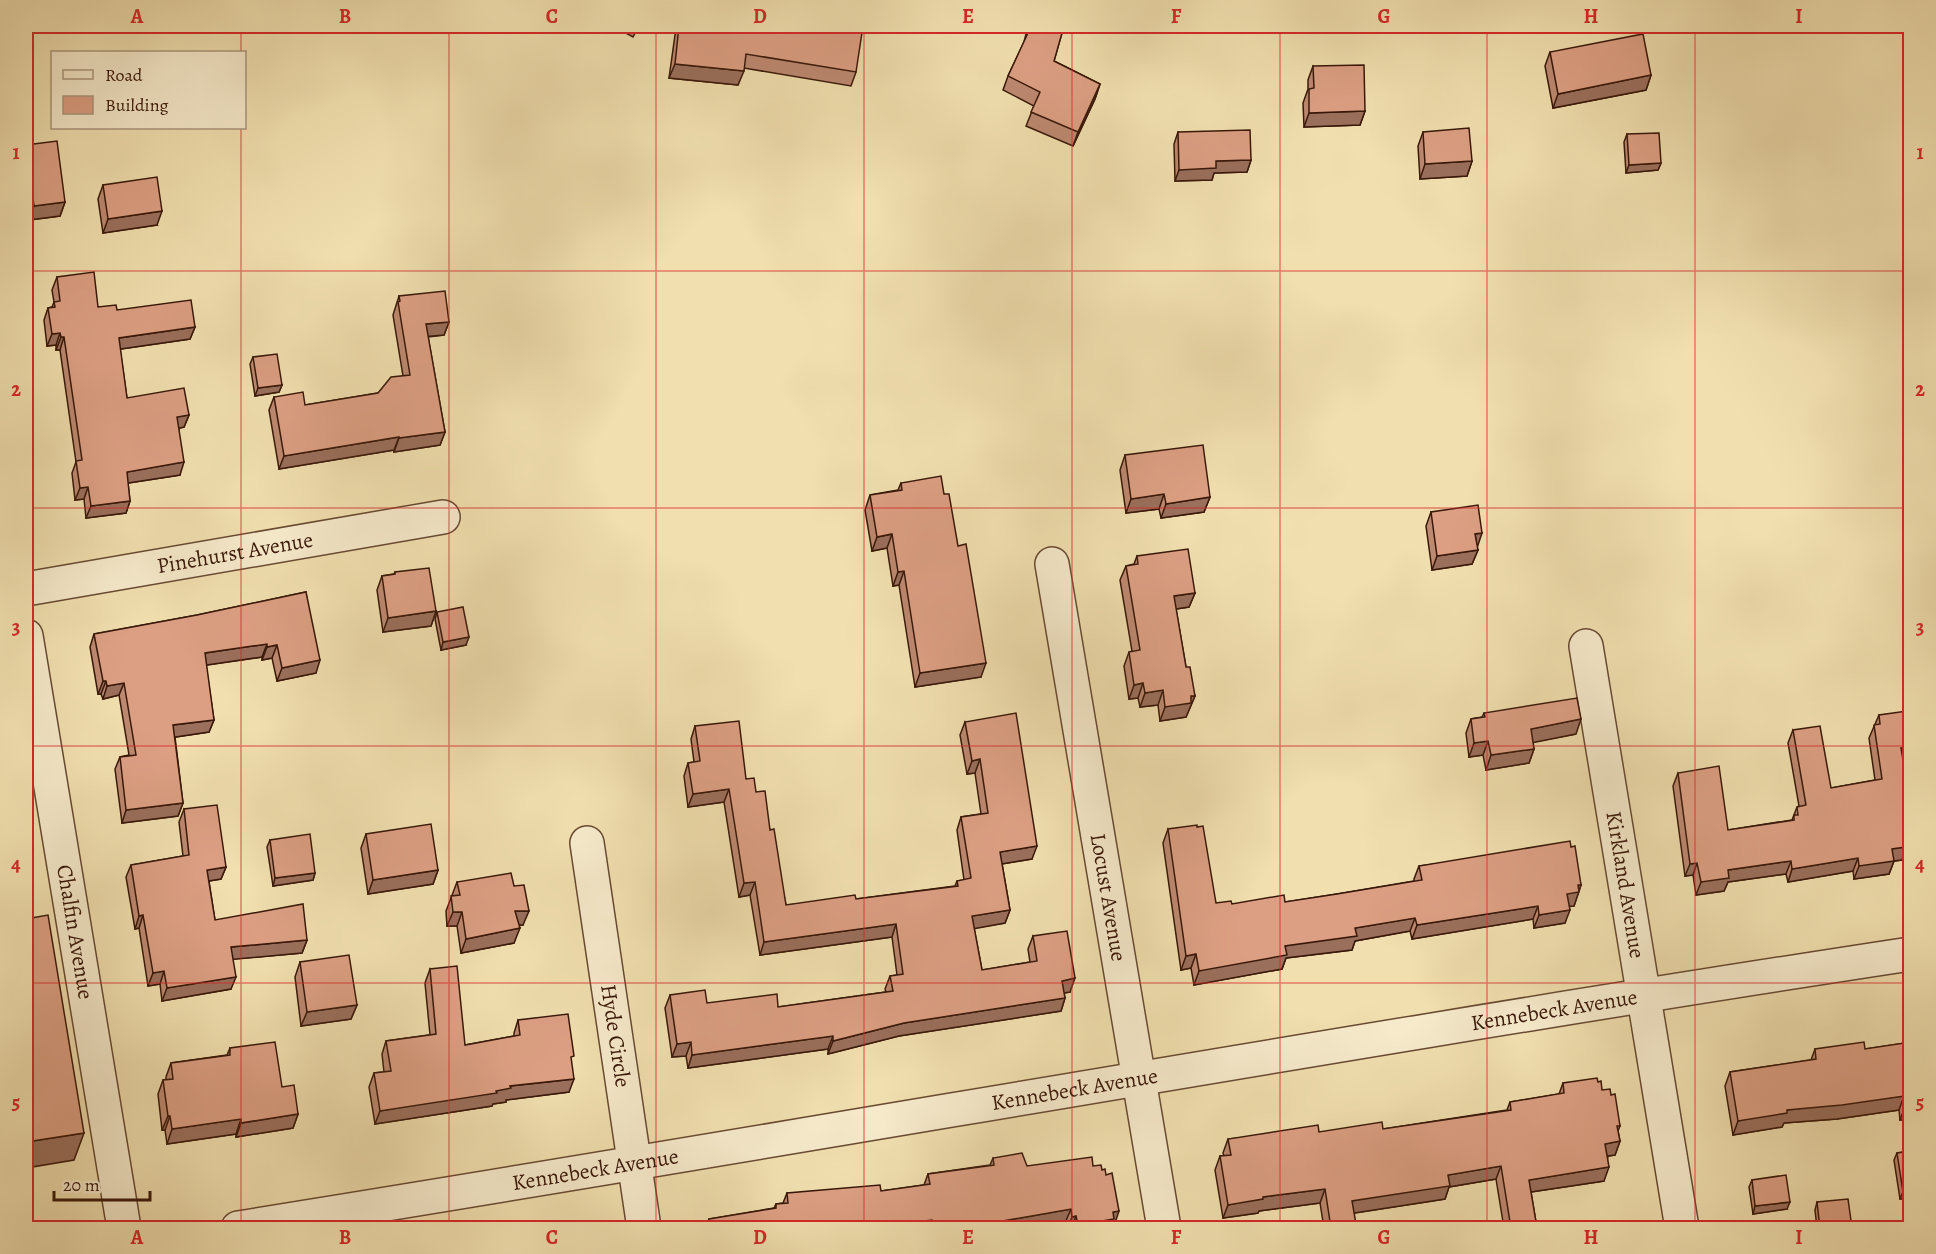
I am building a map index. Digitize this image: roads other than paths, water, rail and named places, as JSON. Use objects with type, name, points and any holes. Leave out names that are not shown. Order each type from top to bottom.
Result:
[{"type":"street","name":"Pinehurst Avenue","points":[[26,589],[443,517]]},
{"type":"street","name":"Locust Avenue","points":[[1052,564],[1164,1228]]},
{"type":"street","name":"Chalfin Avenue","points":[[26,636],[124,1228]]},
{"type":"street","name":"Kirkland Avenue","points":[[1586,646],[1682,1228]]},
{"type":"street","name":"Hyde Circle","points":[[586,843],[644,1228]]},
{"type":"street","name":"Kennebeck Avenue","points":[[238,1228],[382,1217],[633,1165],[1643,995],[1911,954]]}]
